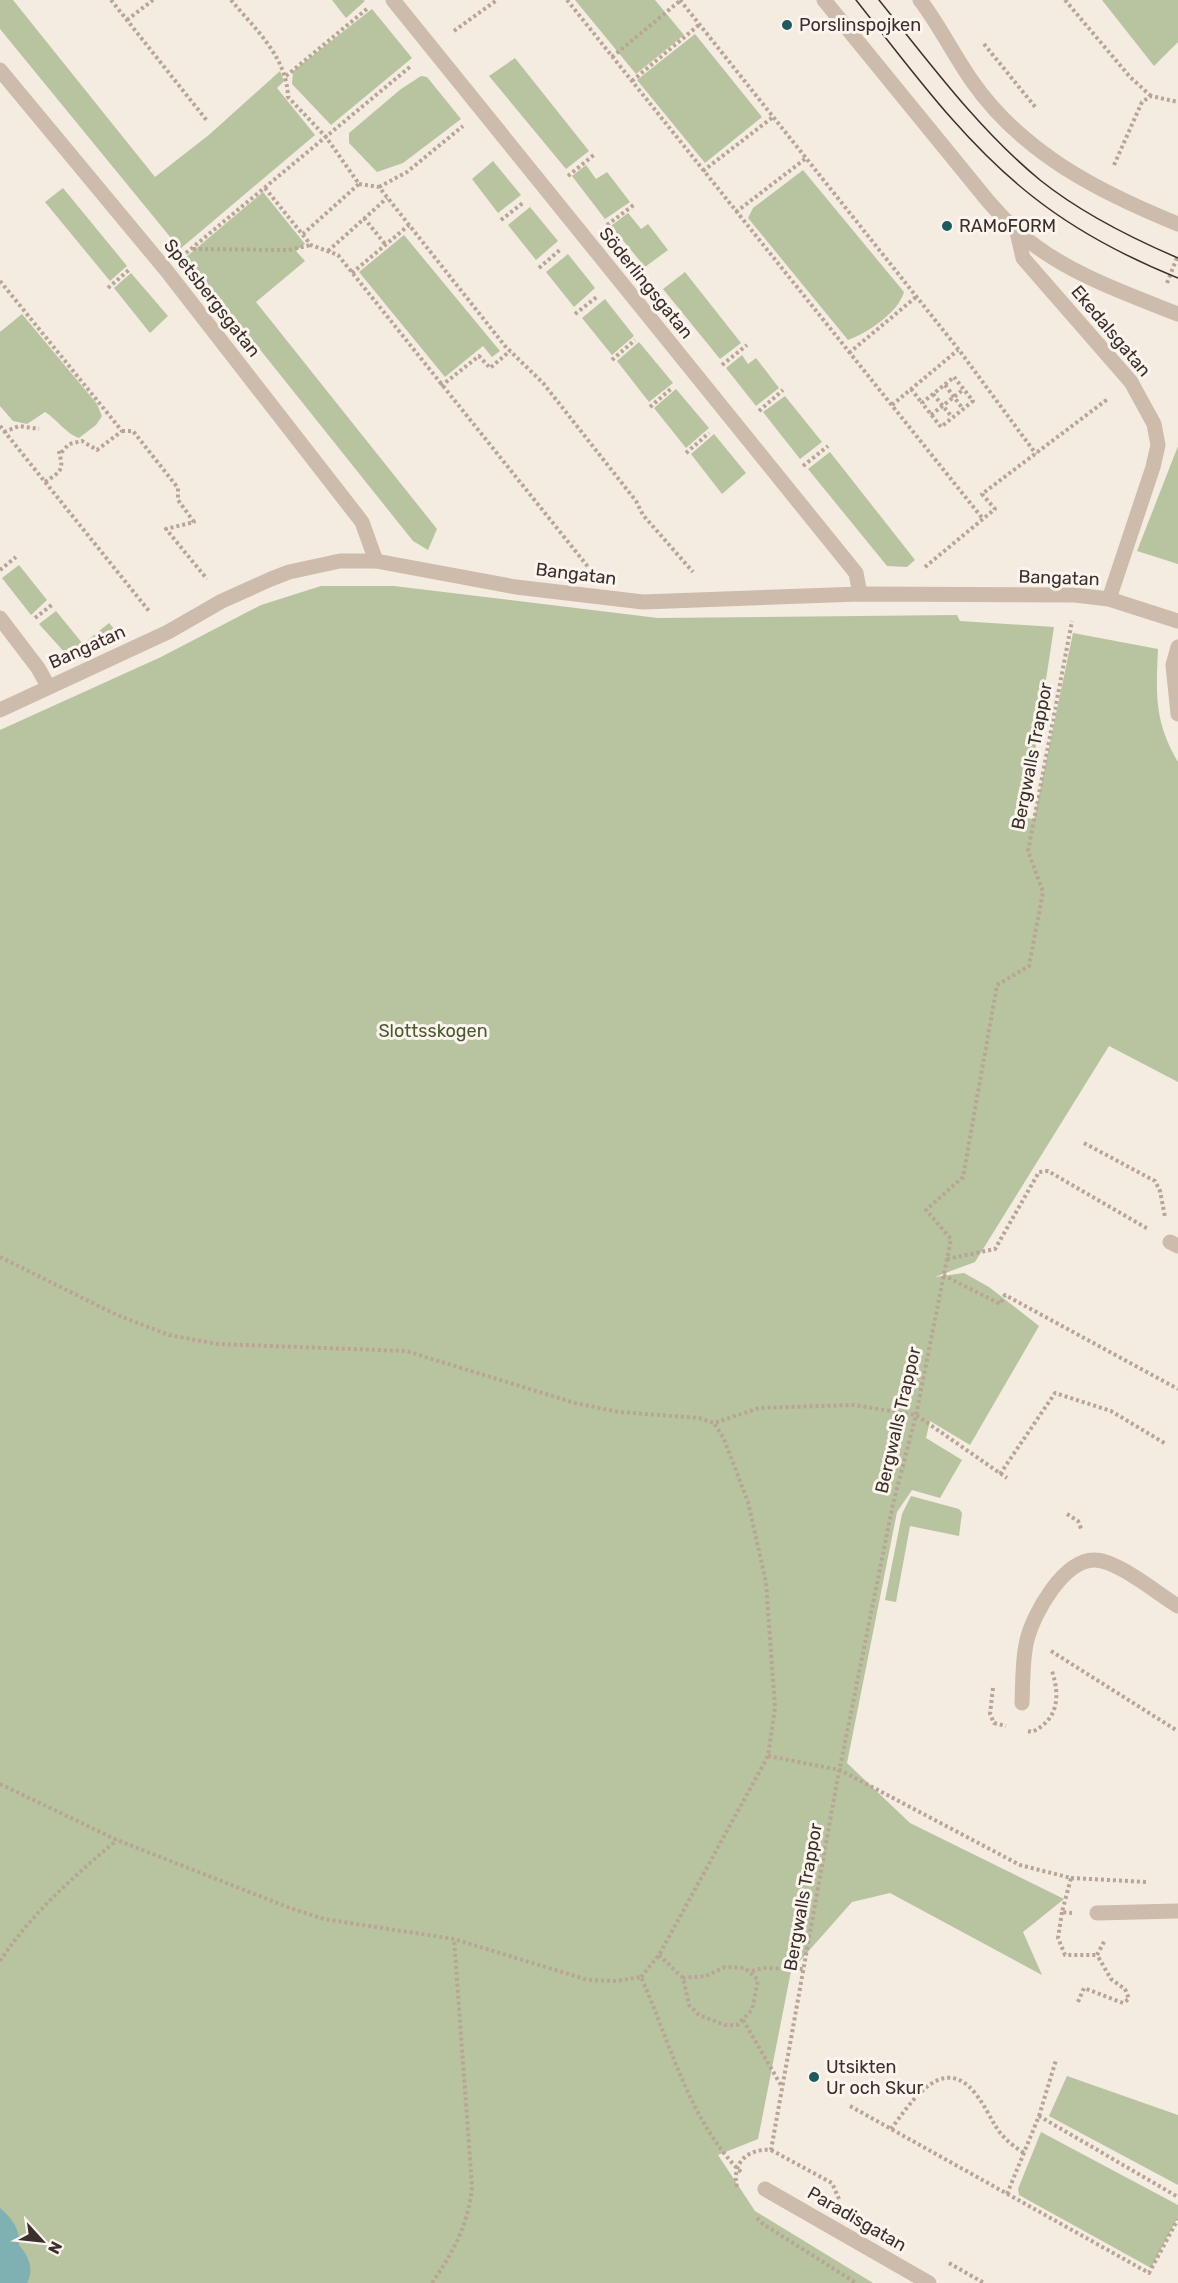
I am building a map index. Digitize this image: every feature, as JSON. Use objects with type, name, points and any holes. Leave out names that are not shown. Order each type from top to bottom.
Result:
[{"type":"street","name":"Söderlingsgatan","points":[[393,0],[856,573],[860,594]]},
{"type":"street","name":"Ekedalsgatan","points":[[824,0],[988,201],[1017,232],[1051,255],[1089,276],[1178,314]]},
{"type":"street","points":[[920,0],[938,24],[972,81],[1006,121],[1039,151],[1080,179],[1111,196],[1178,225]]},
{"type":"street","name":"Spetsbergsgatan","points":[[0,70],[166,270],[355,513],[366,531],[376,561]]},
{"type":"street","name":"Ekedalsgatan","points":[[1017,232],[1023,258],[1131,382],[1154,424],[1158,445],[1109,599]]},
{"type":"street","name":"Bangatan","points":[[0,710],[168,632],[222,601],[289,572],[340,561],[376,561],[516,586],[643,602],[860,594],[1075,595],[1109,599],[1178,621]]},
{"type":"street","points":[[0,618],[38,668],[48,686]]},
{"type":"street","points":[[1178,647],[1173,665],[1178,714]]},
{"type":"street","points":[[1022,1704],[1027,1638],[1042,1605],[1062,1576],[1080,1564],[1093,1559],[1109,1563],[1178,1606]]},
{"type":"street","points":[[1096,1913],[1178,1911]]},
{"type":"street","name":"Paradisgatan","points":[[765,2188],[929,2283]]},
{"type":"path","points":[[111,0],[208,122]]},
{"type":"path","points":[[127,20],[153,0]]},
{"type":"path","points":[[231,0],[283,65],[288,96],[326,137],[359,184],[379,187],[407,172],[468,121]]},
{"type":"path","points":[[180,259],[432,49],[497,0]]},
{"type":"path","points":[[567,0],[983,519]]},
{"type":"path","points":[[612,57],[681,0],[958,350],[1036,454]]},
{"type":"path","points":[[1065,0],[1130,77],[1151,96],[1178,102]]},
{"type":"path","points":[[286,76],[373,3]]},
{"type":"path","points":[[632,81],[700,24]]},
{"type":"path","points":[[978,37],[1038,112]]},
{"type":"path","points":[[1113,166],[1142,102],[1151,96]]},
{"type":"path","points":[[703,171],[773,117]]},
{"type":"path","points":[[565,178],[596,154]]},
{"type":"path","points":[[736,212],[805,159]]},
{"type":"path","points":[[1104,161],[1124,171]]},
{"type":"path","points":[[303,234],[359,184]]},
{"type":"path","points":[[379,187],[510,351],[543,383],[636,501],[643,515],[700,580]]},
{"type":"path","points":[[265,188],[311,245],[338,255],[591,570]]},
{"type":"path","points":[[328,252],[387,198]]},
{"type":"path","points":[[501,220],[529,198]]},
{"type":"path","points":[[604,228],[635,204]]},
{"type":"path","points":[[364,218],[385,244]]},
{"type":"path","points":[[352,273],[409,225]]},
{"type":"path","points":[[192,249],[289,250],[311,245]]},
{"type":"path","points":[[539,268],[566,245]]},
{"type":"path","points":[[108,288],[135,265]]},
{"type":"path","points":[[0,281],[122,431]]},
{"type":"path","points":[[575,314],[603,292]]},
{"type":"path","points":[[849,353],[916,297]]},
{"type":"path","points":[[612,360],[640,336]]},
{"type":"path","points":[[718,369],[747,345]]},
{"type":"path","points":[[892,405],[958,350]]},
{"type":"path","points":[[441,386],[478,356],[490,368],[510,351]]},
{"type":"path","points":[[911,389],[931,415],[941,427],[973,401],[954,378],[922,403]]},
{"type":"path","points":[[925,567],[995,510],[982,494],[1131,382]]},
{"type":"path","points":[[650,407],[677,383]]},
{"type":"path","points":[[945,385],[963,409]]},
{"type":"path","points":[[755,414],[783,390]]},
{"type":"path","points":[[931,415],[964,390]]},
{"type":"path","points":[[933,394],[952,417]]},
{"type":"path","points":[[0,426],[168,632]]},
{"type":"path","points":[[4,432],[19,426],[39,429]]},
{"type":"path","points":[[686,453],[714,429]]},
{"type":"path","points":[[45,482],[60,472],[63,464],[59,451],[69,444],[82,441],[97,450],[122,431],[133,431],[178,488],[178,500],[194,522],[166,529],[209,581]]},
{"type":"path","points":[[800,469],[828,446]]},
{"type":"path","points":[[0,570],[16,557]]},
{"type":"path","points":[[30,622],[53,604]]},
{"type":"path","name":"Bergwalls Trappor","points":[[771,2150],[840,1770],[893,1504],[916,1415],[951,1239],[926,1210],[963,1177],[997,985],[1029,966],[1043,892],[1028,851],[1070,632]]},
{"type":"path","points":[[1084,1143],[1155,1181],[1160,1191],[1174,1244]]},
{"type":"path","points":[[946,1259],[995,1249],[1039,1172],[1048,1171],[1174,1244]]},
{"type":"path","points":[[0,1257],[117,1315],[170,1335],[217,1344],[406,1351],[575,1404],[619,1412],[699,1418],[714,1423],[759,1408],[854,1405],[916,1415],[1007,1478]]},
{"type":"path","points":[[943,1275],[1000,1304],[1005,1295],[1178,1389]]},
{"type":"path","points":[[1000,1474],[1055,1393],[1111,1411],[1166,1444]]},
{"type":"path","points":[[0,1784],[117,1840],[290,1908],[324,1919],[454,1939],[588,1980],[616,1981],[640,1977],[659,1955],[768,1756],[775,1708],[765,1582],[748,1502],[724,1439],[714,1423]]},
{"type":"path","points":[[1067,1514],[1078,1521],[1082,1531]]},
{"type":"path","points":[[1046,1647],[1176,1730]]},
{"type":"path","points":[[768,1756],[840,1770],[1020,1865],[1071,1878],[1154,1882]]},
{"type":"path","points":[[0,1961],[12,1942],[57,1892],[117,1840]]},
{"type":"path","points":[[1071,1878],[1058,1938],[1065,1955],[1097,1955],[1111,1979],[1125,1989],[1130,1999],[1123,2003],[1084,1988],[1078,2002]]},
{"type":"path","points":[[1062,1912],[1096,1913]]},
{"type":"path","points":[[432,2283],[457,2244],[470,2206],[472,2186],[454,1939]]},
{"type":"path","points":[[659,1955],[683,1978],[689,2005],[699,2015],[725,2025],[737,2025],[752,2010],[759,1980],[752,1971]]},
{"type":"path","points":[[683,1978],[706,1976],[725,1968],[736,1967],[752,1971],[763,1968],[803,1969]]},
{"type":"path","points":[[640,1977],[691,2095],[720,2148],[743,2174]]},
{"type":"path","points":[[743,2020],[783,2088]]},
{"type":"path","points":[[1007,2194],[1039,2116],[1056,2060]]},
{"type":"path","points":[[891,2129],[914,2099],[930,2084],[944,2077],[957,2079],[975,2092],[1001,2137],[1024,2153]]},
{"type":"path","points":[[850,2106],[1149,2273],[1178,2219]]},
{"type":"path","points":[[1039,2116],[1178,2197]]},
{"type":"path","points":[[738,2190],[736,2167],[745,2156],[757,2149],[771,2150],[832,2183],[840,2199],[850,2205]]},
{"type":"path","points":[[752,2212],[763,2224],[855,2282]]},
{"type":"path","points":[[943,2259],[984,2283]]},
{"type":"green space","points":[[0,0],[13,0],[155,177],[210,134],[280,71],[284,81],[277,88],[315,135],[180,249],[0,29]]},
{"type":"green space","points":[[332,0],[363,0],[365,1],[346,18]]},
{"type":"green space","points":[[575,0],[655,0],[684,35],[636,74]]},
{"type":"green space","points":[[1102,0],[1178,0],[1178,42],[1154,66]]},
{"type":"green space","points":[[372,9],[412,58],[331,125],[292,84],[293,71]]},
{"type":"green space","points":[[695,34],[762,117],[705,163],[637,80]]},
{"type":"green space","points":[[515,58],[589,151],[566,169],[489,76]]},
{"type":"green space","points":[[421,76],[427,77],[461,119],[403,163],[377,172],[349,143],[349,133],[401,89]]},
{"type":"green space","points":[[493,161],[521,195],[498,213],[472,179]]},
{"type":"green space","points":[[586,165],[596,179],[607,172],[630,202],[605,219],[572,176]]},
{"type":"green space","points":[[803,170],[904,292],[901,300],[889,315],[848,340],[748,218],[753,208]]},
{"type":"green space","points":[[63,188],[127,266],[110,281],[45,202]]},
{"type":"green space","points":[[263,192],[305,244],[296,251],[305,261],[256,302],[437,529],[428,550],[413,541],[186,257]]},
{"type":"green space","points":[[530,207],[558,241],[536,260],[508,225]]},
{"type":"green space","points":[[628,213],[641,229],[648,224],[668,250],[645,267],[611,226]]},
{"type":"green space","points":[[404,235],[500,351],[492,357],[483,346],[445,377],[359,272]]},
{"type":"green space","points":[[568,254],[595,288],[574,307],[546,272]]},
{"type":"green space","points":[[685,272],[741,343],[720,359],[663,289]]},
{"type":"green space","points":[[131,273],[168,316],[150,333],[114,288]]},
{"type":"green space","points":[[605,299],[634,336],[612,355],[582,318]]},
{"type":"green space","points":[[22,314],[97,404],[102,416],[96,425],[79,438],[45,412],[27,424],[13,421],[0,406],[0,332]]},
{"type":"green space","points":[[639,342],[673,383],[649,402],[617,361]]},
{"type":"green space","points":[[742,355],[748,364],[756,358],[779,388],[756,406],[726,368]]},
{"type":"green space","points":[[676,389],[709,428],[686,448],[654,408]]},
{"type":"green space","points":[[785,396],[822,442],[800,459],[763,412]]},
{"type":"green space","points":[[714,434],[746,473],[722,494],[691,454]]},
{"type":"green space","points":[[1178,446],[1178,564],[1137,551]]},
{"type":"green space","points":[[830,452],[915,560],[907,567],[887,566],[808,469]]},
{"type":"green space","points":[[19,565],[47,600],[31,615],[2,578]]},
{"type":"green space","name":"Slottsskogen","points":[[321,586],[394,586],[658,618],[957,615],[960,621],[1054,627],[1025,818],[1034,819],[1073,633],[1158,649],[1158,707],[1164,733],[1178,762],[1178,1082],[1109,1046],[975,1262],[935,1277],[964,1273],[989,1287],[1039,1326],[970,1445],[930,1421],[926,1438],[962,1460],[940,1498],[912,1490],[897,1512],[847,1763],[910,1823],[1064,1899],[1023,1932],[1042,1975],[890,1893],[852,1902],[791,1971],[758,2139],[718,2155],[755,2211],[873,2283],[0,2283],[0,730],[161,657],[261,605]]},
{"type":"green space","points":[[56,611],[83,644],[109,623],[121,637],[83,653],[66,654],[39,624]]},
{"type":"green space","points":[[911,1496],[959,1509],[962,1513],[959,1536],[910,1526],[896,1602],[885,1600],[902,1514]]},
{"type":"green space","points":[[1067,2076],[1178,2115],[1178,2185],[1049,2116]]},
{"type":"green space","points":[[1041,2132],[1178,2205],[1178,2217],[1151,2268],[1019,2195],[1018,2189]]},
{"type":"water","points":[[0,2208],[14,2224],[19,2245],[29,2263],[30,2273],[27,2283],[0,2283]]},
{"type":"tram line","points":[[856,0],[938,103],[1007,175],[1049,209],[1084,232],[1139,261],[1178,278]]},
{"type":"tram line","points":[[879,0],[975,117],[1040,180],[1106,224],[1178,258]]},
{"type":"place","name":"Porslinspojken","points":[[787,25]]},
{"type":"place","name":"RAMoFORM","points":[[947,226]]},
{"type":"place","name":"Utsikten Ur och Skur","points":[[814,2077]]}]
